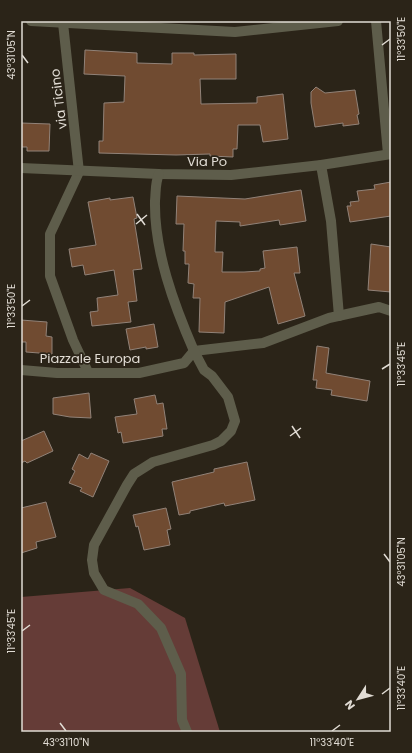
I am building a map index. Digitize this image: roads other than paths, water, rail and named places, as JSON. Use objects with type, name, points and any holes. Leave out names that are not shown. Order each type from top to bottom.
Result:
[{"type":"street","points":[[32,21],[235,32],[338,21]]},
{"type":"street","points":[[376,21],[390,154]]},
{"type":"street","name":"via Ticino","points":[[63,23],[79,172]]},
{"type":"street","name":"Via Po","points":[[21,168],[79,172],[231,175],[390,154]]},
{"type":"street","points":[[321,164],[331,221],[338,316]]},
{"type":"street","points":[[79,172],[50,234],[50,276],[73,340],[88,372]]},
{"type":"street","points":[[159,174],[156,181],[156,234],[174,302],[194,351],[204,370],[212,376],[228,397],[235,421],[231,431],[221,441],[153,462],[134,474],[94,545],[92,560],[94,573],[104,590],[138,604],[161,628],[181,674],[182,720],[187,732]]},
{"type":"street","points":[[194,351],[263,343],[329,318],[379,307],[391,311]]},
{"type":"street","name":"Piazzale Europa","points":[[21,370],[57,373],[139,372],[184,363],[194,351]]}]
